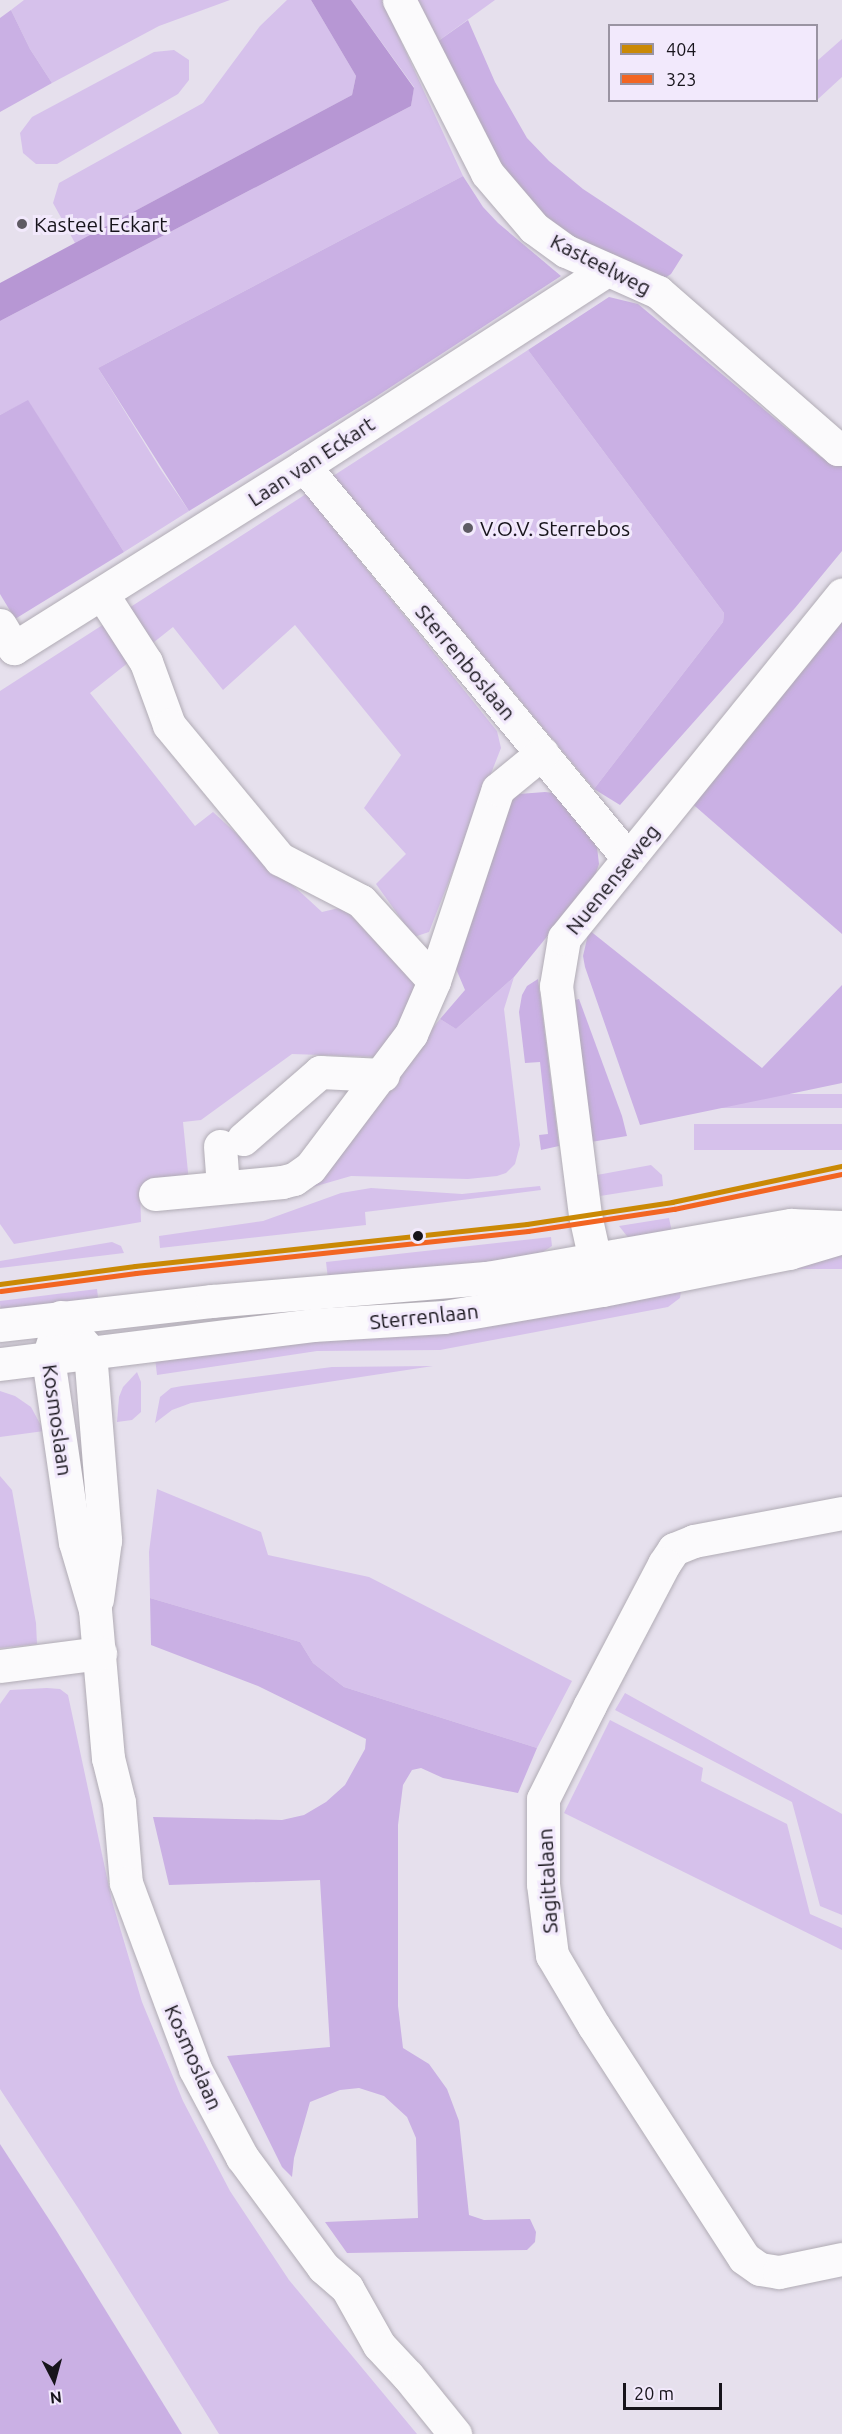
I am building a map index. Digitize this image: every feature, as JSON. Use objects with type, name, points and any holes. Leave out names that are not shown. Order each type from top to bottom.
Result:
[{"type":"street","name":"Kasteelweg","points":[[399,0],[487,173],[534,228],[566,250],[658,292],[838,449],[842,448]]},
{"type":"street","name":"Laan van Eckart","points":[[7,636],[102,594],[607,270]]},
{"type":"street","name":"Sterrenboslaan","points":[[304,466],[628,858]]},
{"type":"street","points":[[102,594],[146,662],[169,725],[280,859],[361,901],[434,981]]},
{"type":"street","name":"Nuenenseweg","points":[[595,1260],[585,1215],[573,1131],[556,986],[564,938],[842,595]]},
{"type":"street","points":[[155,1194],[282,1182],[294,1179],[310,1168],[383,1075],[411,1034],[434,981],[498,789],[542,753]]},
{"type":"street","points":[[223,1187],[232,1143],[320,1072],[383,1075]]},
{"type":"street","name":"Sterrenlaan","points":[[0,1325],[212,1301],[430,1284],[595,1260],[791,1225],[842,1227]]},
{"type":"street","name":"Sterrenlaan","points":[[0,1364],[313,1325],[444,1317],[620,1287],[789,1253],[842,1238]]},
{"type":"street","points":[[595,1260],[620,1287]]},
{"type":"street","name":"Kosmoslaan","points":[[61,1317],[90,1352],[105,1540],[95,1610]]},
{"type":"street","name":"Kosmoslaan","points":[[61,1317],[48,1358],[75,1542],[95,1610],[108,1758],[119,1802],[126,1883],[195,2068],[242,2157],[323,2267],[347,2288],[379,2345],[408,2376],[455,2434]]},
{"type":"street","name":"Sagittalaan","points":[[842,1513],[694,1541],[674,1549],[580,1723],[543,1799],[543,1884],[552,1955],[594,2026],[744,2258],[760,2269],[779,2272],[842,2259]]},
{"type":"street","points":[[0,1666],[100,1653]]},
{"type":"shaded area","points":[[24,0],[230,0],[159,26],[52,83],[30,49],[11,10]]},
{"type":"shaded area","points":[[287,0],[311,0],[356,76],[352,95],[75,243],[53,203],[59,183],[203,103],[260,26]]},
{"type":"shaded area","points":[[311,0],[351,0],[414,88],[411,106],[0,321],[0,283],[352,95],[356,76]]},
{"type":"shaded area","points":[[351,0],[382,0],[463,176],[98,368],[189,511],[124,552],[28,401],[0,415],[0,321],[411,106],[414,87]]},
{"type":"shaded area","points":[[411,0],[495,0],[434,44]]},
{"type":"shaded area","points":[[11,10],[30,49],[52,83],[0,112],[0,18]]},
{"type":"shaded area","points":[[468,20],[495,82],[527,138],[549,161],[583,189],[683,255],[671,274],[665,278],[656,279],[541,220],[506,178],[434,44]]},
{"type":"shaded area","points":[[842,39],[842,77],[818,99],[818,60]]},
{"type":"shaded area","points":[[174,50],[189,60],[189,80],[178,94],[57,164],[36,164],[23,153],[20,133],[32,117],[154,52]]},
{"type":"shaded area","points":[[463,176],[483,207],[498,223],[561,276],[374,398],[189,511],[98,368]]},
{"type":"shaded area","points":[[609,297],[638,304],[821,457],[842,461],[842,551],[795,608],[620,805],[594,789],[723,622],[724,613],[528,350]]},
{"type":"shaded area","points":[[528,350],[724,613],[723,622],[594,789],[333,476]]},
{"type":"shaded area","points":[[28,400],[124,552],[15,619],[0,594],[0,415]]},
{"type":"shaded area","points":[[306,494],[497,731],[501,748],[429,932],[414,937],[376,884],[406,854],[364,808],[401,755],[295,625],[223,690],[173,627],[90,693],[195,826],[213,812],[322,912],[343,907],[420,989],[400,1026],[378,1057],[292,1054],[201,1120],[183,1122],[189,1182],[140,1187],[141,1222],[14,1244],[0,1224],[0,691]]},
{"type":"shaded area","points":[[842,608],[842,934],[688,800]]},
{"type":"shaded area","points":[[555,793],[597,847],[599,864],[594,879],[514,977],[456,1029],[440,1019],[465,990],[448,950],[507,801],[519,794]]},
{"type":"shaded area","points":[[589,930],[762,1068],[842,985],[842,1083],[640,1125],[585,967],[583,956]]},
{"type":"shaded area","points":[[514,977],[504,1009],[520,1145],[515,1164],[506,1173],[497,1176],[468,1179],[351,1176],[313,1187],[310,1182],[440,1019],[456,1029]]},
{"type":"shaded area","points":[[538,979],[559,1146],[541,1150],[539,1135],[548,1134],[540,1062],[525,1063],[519,1012],[522,995],[527,986]]},
{"type":"shaded area","points":[[579,999],[622,1116],[627,1136],[591,1142],[572,1001]]},
{"type":"shaded area","points":[[689,1094],[842,1094],[842,1108],[689,1108]]},
{"type":"shaded area","points":[[694,1124],[842,1124],[842,1150],[694,1150]]},
{"type":"shaded area","points":[[651,1165],[662,1175],[663,1186],[600,1196],[597,1175]]},
{"type":"shaded area","points":[[540,1186],[541,1190],[365,1212],[366,1225],[160,1248],[159,1236],[263,1221],[341,1193],[371,1188],[462,1194]]},
{"type":"shaded area","points":[[669,1218],[673,1237],[634,1245],[619,1226]]},
{"type":"shaded area","points":[[551,1237],[552,1246],[535,1257],[328,1279],[326,1262]]},
{"type":"shaded area","points":[[112,1242],[121,1246],[124,1253],[0,1268],[0,1261]]},
{"type":"shaded area","points":[[705,1251],[842,1251],[842,1269],[705,1269]]},
{"type":"shaded area","points":[[682,1283],[680,1298],[668,1307],[440,1350],[317,1351],[157,1375],[155,1358]]},
{"type":"shaded area","points":[[97,1289],[99,1305],[2,1317],[0,1301]]},
{"type":"shaded area","points":[[433,1366],[191,1403],[172,1410],[155,1423],[160,1397],[171,1388],[332,1367]]},
{"type":"shaded area","points":[[137,1372],[141,1382],[141,1412],[132,1420],[117,1422],[119,1397],[123,1387]]},
{"type":"shaded area","points":[[0,1391],[15,1396],[31,1407],[44,1431],[0,1437]]},
{"type":"shaded area","points":[[0,1476],[12,1490],[36,1623],[37,1644],[0,1648]]},
{"type":"shaded area","points":[[157,1489],[261,1532],[268,1555],[369,1577],[572,1681],[537,1748],[344,1687],[313,1663],[300,1642],[150,1598],[149,1552]]},
{"type":"shaded area","points":[[150,1598],[300,1642],[313,1663],[344,1687],[537,1748],[518,1793],[443,1778],[421,1768],[412,1770],[403,1785],[398,1825],[398,2006],[403,2048],[429,2064],[447,2089],[459,2121],[469,2215],[484,2220],[530,2219],[536,2232],[535,2242],[527,2250],[347,2253],[325,2222],[418,2218],[416,2138],[407,2117],[384,2096],[359,2088],[340,2090],[310,2102],[294,2158],[292,2177],[282,2167],[227,2056],[330,2047],[320,1880],[169,1885],[153,1817],[282,1820],[304,1815],[326,1802],[345,1785],[365,1749],[366,1739],[258,1686],[151,1645]]},
{"type":"shaded area","points":[[60,1689],[68,1695],[112,1901],[142,2002],[183,2101],[230,2191],[289,2280],[417,2434],[219,2434],[82,2214],[0,2089],[0,1704],[10,1690]]},
{"type":"shaded area","points":[[625,1693],[842,1814],[842,1915],[820,1906],[792,1802],[615,1710]]},
{"type":"shaded area","points":[[610,1720],[703,1768],[701,1781],[787,1824],[810,1914],[842,1928],[842,1950],[564,1813]]},
{"type":"shaded area","points":[[0,2144],[56,2230],[182,2434],[0,2434]]},
{"type":"transit line","name":"404","points":[[0,1284],[135,1266],[527,1224],[672,1202],[842,1166]]},
{"type":"transit line","name":"323","points":[[1,1291],[136,1273],[528,1231],[674,1209],[842,1174]]},
{"type":"place","name":"Kasteel Eckart","points":[[22,224]]},
{"type":"place","name":"V.O.V. Sterrebos","points":[[468,528]]}]
